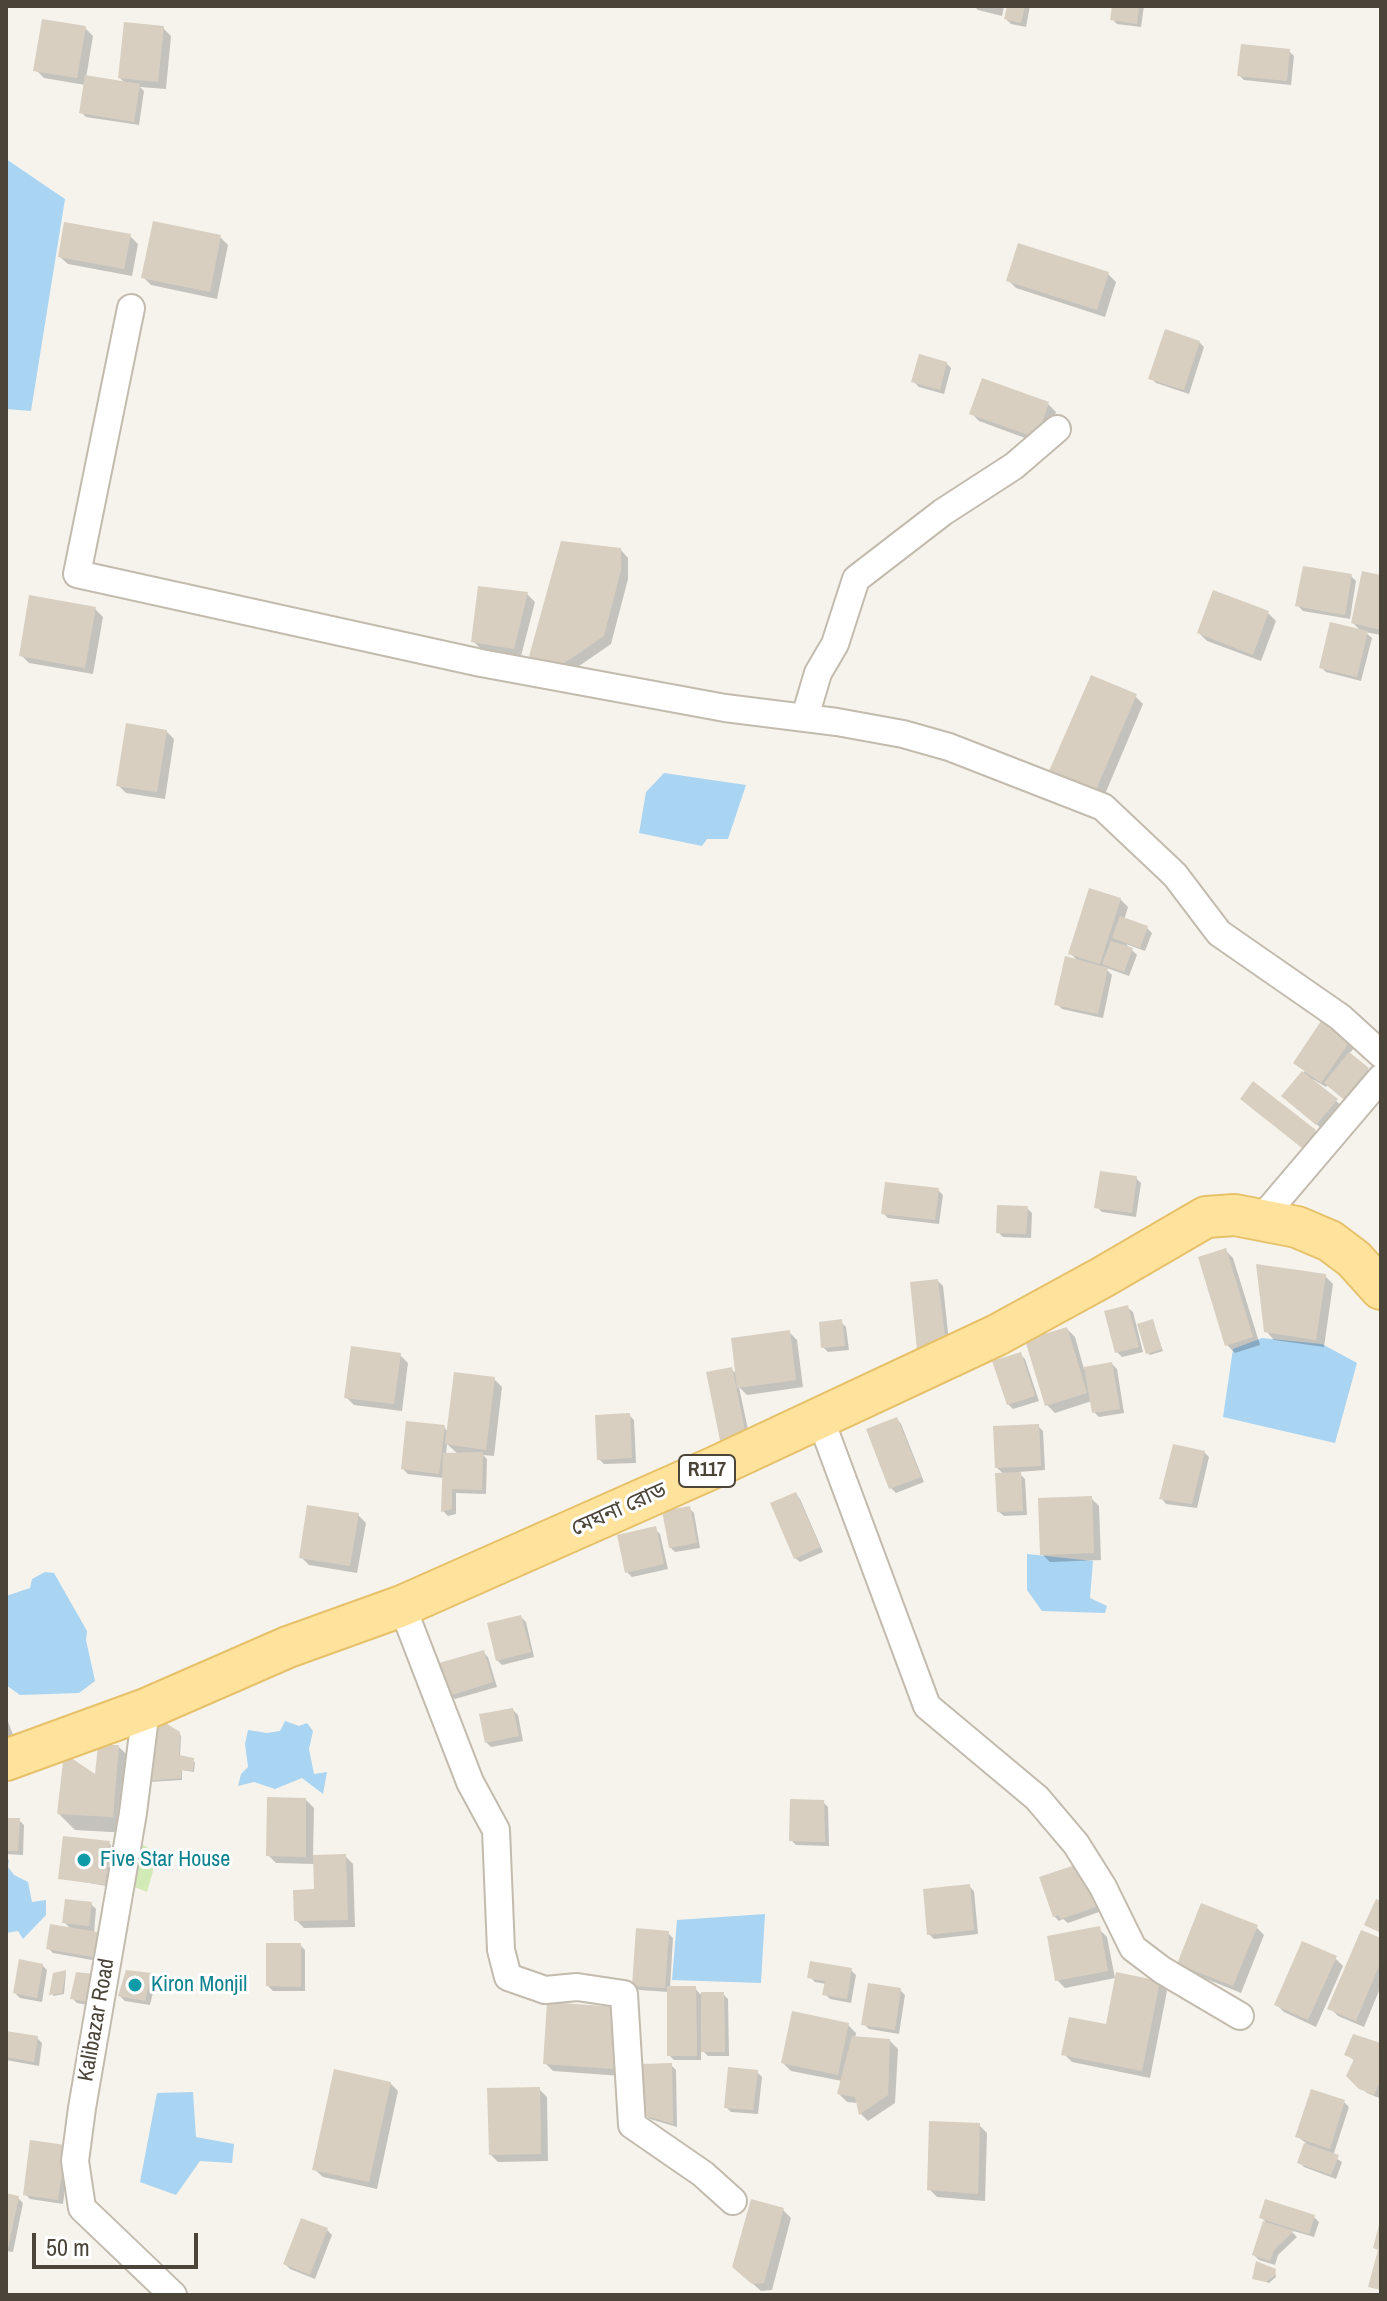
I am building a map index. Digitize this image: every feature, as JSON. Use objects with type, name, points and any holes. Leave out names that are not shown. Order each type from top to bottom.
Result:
[{"type":"main road","name":"মেঘনা রোড","points":[[6,1760],[146,1709],[288,1647],[402,1606],[820,1418],[997,1335],[1206,1217],[1235,1215],[1297,1227],[1330,1241],[1354,1259],[1381,1289]]},
{"type":"street","points":[[131,308],[77,574],[481,663],[725,708],[805,717],[903,734],[949,747],[1103,807],[1175,875],[1219,933],[1340,1017],[1381,1054]]},
{"type":"street","points":[[805,717],[818,673],[835,644],[856,579],[933,519],[1014,466],[1057,429]]},
{"type":"street","points":[[1261,1219],[1381,1078]]},
{"type":"street","points":[[820,1418],[927,1706],[1047,1809],[1076,1844],[1096,1876],[1133,1948],[1162,1970],[1240,2016]]},
{"type":"street","points":[[402,1606],[470,1782],[496,1830],[501,1950],[508,1977],[545,1990],[577,1987],[624,1994],[632,2125],[703,2174],[733,2201]]},
{"type":"street","name":"Kalibazar Road","points":[[146,1709],[133,1813],[75,2161],[82,2208],[173,2295]]},
{"type":"green space","points":[[138,1842],[154,1851],[155,1864],[147,1892],[130,1885]]},
{"type":"water","points":[[6,159],[65,199],[31,411],[6,409]]},
{"type":"water","points":[[664,773],[746,785],[728,839],[707,839],[702,846],[639,833],[646,792]]},
{"type":"water","points":[[1262,1338],[1322,1344],[1357,1363],[1335,1443],[1223,1417],[1233,1349]]},
{"type":"water","points":[[1027,1554],[1093,1561],[1090,1598],[1107,1606],[1105,1613],[1042,1611],[1027,1590]]},
{"type":"water","points":[[45,1572],[54,1573],[87,1631],[86,1640],[95,1681],[79,1693],[20,1695],[6,1685],[6,1596],[30,1588],[32,1579]]},
{"type":"water","points":[[285,1721],[299,1726],[307,1723],[313,1731],[309,1749],[314,1774],[327,1772],[323,1794],[302,1778],[275,1789],[254,1782],[238,1786],[241,1774],[248,1767],[245,1744],[248,1730],[267,1733],[280,1731]]},
{"type":"water","points":[[6,1859],[14,1875],[28,1882],[32,1902],[46,1900],[46,1915],[23,1939],[18,1931],[6,1933]]},
{"type":"water","points":[[765,1914],[761,1983],[672,1980],[677,1920]]},
{"type":"water","points":[[193,2092],[196,2137],[234,2144],[232,2163],[200,2161],[176,2195],[140,2182],[157,2093]]},
{"type":"building","points":[[1007,6],[1025,6],[1021,23],[1004,19]]},
{"type":"building","points":[[1112,6],[1139,6],[1137,24],[1110,20]]},
{"type":"building","points":[[42,19],[86,26],[77,78],[33,71]]},
{"type":"building","points":[[124,22],[164,26],[158,82],[118,78]]},
{"type":"building","points":[[1241,44],[1290,49],[1287,81],[1237,76]]},
{"type":"building","points":[[85,75],[140,84],[134,122],[79,113]]},
{"type":"building","points":[[153,221],[221,235],[210,292],[141,278]]},
{"type":"building","points":[[64,222],[131,234],[124,269],[58,257]]},
{"type":"building","points":[[1018,243],[1109,272],[1097,310],[1006,281]]},
{"type":"building","points":[[1165,329],[1200,341],[1184,390],[1148,379]]},
{"type":"building","points":[[919,354],[947,362],[940,390],[911,382]]},
{"type":"building","points":[[982,378],[1049,402],[1037,438],[969,414]]},
{"type":"building","points":[[561,541],[621,548],[621,570],[604,636],[560,666],[528,660]]},
{"type":"building","points":[[1303,566],[1352,574],[1345,615],[1295,606]]},
{"type":"building","points":[[1362,571],[1381,575],[1381,630],[1351,623]]},
{"type":"building","points":[[478,586],[528,592],[514,649],[471,642]]},
{"type":"building","points":[[1213,590],[1269,611],[1253,655],[1197,633]]},
{"type":"building","points":[[29,595],[96,607],[85,668],[19,656]]},
{"type":"building","points":[[1330,622],[1368,631],[1357,677],[1319,668]]},
{"type":"building","points":[[1091,675],[1137,694],[1095,792],[1049,771]]},
{"type":"building","points":[[126,723],[167,730],[157,792],[116,786]]},
{"type":"building","points":[[1089,888],[1121,898],[1100,964],[1068,954]]},
{"type":"building","points":[[1120,916],[1148,926],[1140,948],[1112,938]]},
{"type":"building","points":[[1111,941],[1133,948],[1124,972],[1102,964]]},
{"type":"building","points":[[1065,956],[1108,968],[1098,1014],[1054,1005]]},
{"type":"building","points":[[1321,1021],[1350,1041],[1321,1083],[1293,1063]]},
{"type":"building","points":[[1349,1052],[1369,1068],[1343,1099],[1324,1083]]},
{"type":"building","points":[[1302,1071],[1338,1099],[1316,1125],[1281,1096]]},
{"type":"building","points":[[1253,1081],[1316,1130],[1302,1148],[1240,1099]]},
{"type":"building","points":[[1100,1171],[1137,1176],[1132,1213],[1094,1208]]},
{"type":"building","points":[[885,1182],[939,1188],[935,1220],[881,1214]]},
{"type":"building","points":[[997,1205],[1028,1206],[1026,1234],[996,1233]]},
{"type":"building","points":[[1226,1248],[1253,1337],[1225,1346],[1198,1257]]},
{"type":"building","points":[[1256,1264],[1326,1274],[1316,1340],[1264,1332]]},
{"type":"building","points":[[938,1279],[946,1346],[917,1350],[910,1282]]},
{"type":"building","points":[[1128,1305],[1139,1347],[1115,1353],[1104,1311]]},
{"type":"building","points":[[842,1319],[845,1346],[821,1348],[819,1322]]},
{"type":"building","points":[[1153,1319],[1162,1349],[1146,1354],[1137,1324]]},
{"type":"building","points":[[1067,1327],[1087,1393],[1045,1406],[1025,1340]]},
{"type":"building","points":[[790,1330],[796,1380],[737,1388],[731,1338]]},
{"type":"building","points":[[351,1346],[401,1353],[394,1404],[344,1398]]},
{"type":"building","points":[[1021,1352],[1035,1396],[1007,1405],[992,1361]]},
{"type":"building","points":[[1112,1362],[1120,1409],[1092,1413],[1084,1367]]},
{"type":"building","points":[[732,1367],[747,1440],[721,1445],[706,1372]]},
{"type":"building","points":[[454,1372],[495,1377],[486,1450],[445,1444]]},
{"type":"building","points":[[630,1413],[632,1458],[597,1460],[595,1415]]},
{"type":"building","points":[[897,1417],[921,1477],[889,1489],[866,1429]]},
{"type":"building","points":[[406,1421],[445,1425],[439,1474],[401,1469]]},
{"type":"building","points":[[1039,1424],[1041,1466],[995,1468],[993,1426]]},
{"type":"building","points":[[1173,1444],[1205,1451],[1192,1504],[1159,1499]]},
{"type":"building","points":[[483,1452],[482,1490],[452,1489],[452,1509],[441,1512],[443,1453]]},
{"type":"building","points":[[1021,1472],[1023,1511],[997,1512],[995,1473]]},
{"type":"building","points":[[796,1492],[820,1547],[794,1559],[770,1503]]},
{"type":"building","points":[[1092,1496],[1094,1553],[1040,1555],[1038,1498]]},
{"type":"building","points":[[307,1505],[359,1513],[350,1566],[299,1558]]},
{"type":"building","points":[[690,1506],[697,1543],[669,1548],[662,1511]]},
{"type":"building","points":[[656,1526],[664,1564],[625,1573],[617,1535]]},
{"type":"building","points":[[521,1615],[531,1652],[496,1661],[487,1623]]},
{"type":"building","points":[[484,1650],[493,1682],[449,1696],[439,1663]]},
{"type":"building","points":[[513,1708],[519,1736],[485,1743],[479,1714]]},
{"type":"building","points":[[156,1717],[180,1732],[179,1755],[194,1758],[193,1771],[181,1770],[181,1778],[146,1781]]},
{"type":"building","points":[[98,1745],[119,1745],[113,1817],[57,1814],[64,1753],[95,1774]]},
{"type":"building","points":[[267,1797],[306,1798],[306,1857],[266,1856]]},
{"type":"building","points":[[790,1799],[824,1800],[825,1842],[789,1841]]},
{"type":"building","points":[[6,1818],[20,1818],[18,1851],[6,1851]]},
{"type":"building","name":"Five Star House","points":[[63,1836],[110,1841],[105,1885],[58,1879]]},
{"type":"building","points":[[346,1854],[348,1920],[294,1921],[293,1890],[314,1889],[313,1855]]},
{"type":"building","points":[[1081,1863],[1096,1907],[1061,1919],[1058,1915],[1053,1917],[1039,1877]]},
{"type":"building","points":[[970,1884],[974,1930],[927,1935],[923,1889]]},
{"type":"building","points":[[65,1899],[92,1902],[89,1926],[62,1923]]},
{"type":"building","points":[[1376,1899],[1381,1901],[1381,1933],[1364,1925]]},
{"type":"building","points":[[1201,1903],[1258,1925],[1233,1986],[1177,1964]]},
{"type":"building","points":[[50,1924],[103,1933],[99,1958],[46,1949]]},
{"type":"building","points":[[1100,1926],[1108,1971],[1055,1981],[1047,1936]]},
{"type":"building","points":[[636,1928],[669,1931],[665,1988],[632,1986]]},
{"type":"building","points":[[1361,1930],[1381,1938],[1381,1961],[1356,2021],[1327,2009]]},
{"type":"building","points":[[1302,1941],[1337,1956],[1308,2020],[1274,2005]]},
{"type":"building","points":[[266,1943],[301,1943],[301,1987],[266,1986]]},
{"type":"building","points":[[19,1959],[43,1964],[37,1998],[13,1993]]},
{"type":"building","points":[[810,1961],[852,1968],[847,1999],[822,1995],[825,1981],[807,1978]]},
{"type":"building","points":[[66,1970],[62,1993],[49,1995],[53,1973]]},
{"type":"building","name":"Kiron Monjil","points":[[126,1970],[152,1973],[145,2001],[118,1996]]},
{"type":"building","points":[[76,1972],[94,1974],[89,2002],[70,1999]]},
{"type":"building","points":[[1116,1972],[1160,1981],[1142,2071],[1061,2055],[1069,2017],[1106,2024]]},
{"type":"building","points":[[868,1983],[901,1988],[895,2030],[861,2025]]},
{"type":"building","points":[[667,1986],[696,1986],[697,2056],[667,2056]]},
{"type":"building","points":[[701,1992],[724,1992],[725,2052],[701,2052]]},
{"type":"building","points":[[547,2002],[619,2007],[614,2069],[543,2064]]},
{"type":"building","points":[[792,2011],[849,2023],[838,2075],[781,2063]]},
{"type":"building","points":[[6,2031],[38,2036],[34,2062],[6,2057]]},
{"type":"building","points":[[1353,2034],[1381,2043],[1381,2078],[1374,2095],[1359,2089],[1346,2076],[1354,2059],[1344,2055]]},
{"type":"building","points":[[852,2036],[890,2039],[888,2095],[859,2115],[855,2097],[837,2094]]},
{"type":"building","points":[[672,2063],[673,2124],[643,2115],[641,2064]]},
{"type":"building","points":[[728,2067],[758,2070],[753,2110],[724,2108]]},
{"type":"building","points":[[334,2069],[391,2082],[369,2182],[312,2170]]},
{"type":"building","points":[[540,2087],[541,2154],[489,2155],[487,2088]]},
{"type":"building","points":[[1311,2089],[1345,2100],[1330,2149],[1295,2137]]},
{"type":"building","points":[[929,2121],[980,2123],[978,2194],[927,2190]]},
{"type":"building","points":[[30,2140],[66,2145],[58,2200],[23,2195]]},
{"type":"building","points":[[1304,2143],[1339,2155],[1331,2175],[1297,2163]]},
{"type":"building","points":[[6,2193],[19,2196],[7,2253],[6,2252]]},
{"type":"building","points":[[751,2199],[784,2208],[764,2283],[752,2284],[732,2267]]},
{"type":"building","points":[[1265,2199],[1315,2215],[1309,2234],[1259,2218]]},
{"type":"building","points":[[301,2218],[328,2228],[310,2275],[283,2264]]},
{"type":"building","points":[[1263,2221],[1294,2231],[1274,2250],[1270,2261],[1252,2255]]},
{"type":"building","points":[[1380,2221],[1381,2290],[1368,2287],[1378,2250],[1373,2248]]},
{"type":"building","points":[[1256,2261],[1276,2269],[1275,2275],[1266,2282],[1252,2279]]},
{"type":"place","name":"Five Star House","points":[[84,1860]]},
{"type":"place","name":"Kiron Monjil","points":[[135,1985]]}]
